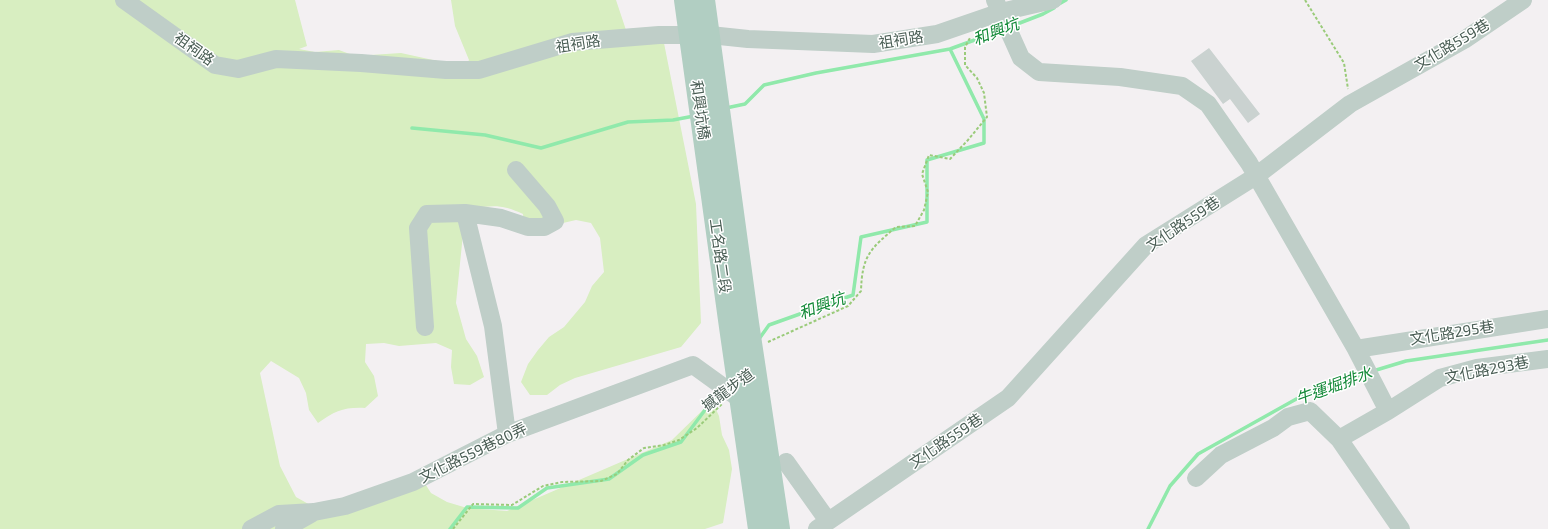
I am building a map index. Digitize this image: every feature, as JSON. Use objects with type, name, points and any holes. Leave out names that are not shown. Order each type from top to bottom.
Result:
[{"type":"main road","points":[[685,0],[700,35]]},
{"type":"main road","points":[[700,35],[704,0]]},
{"type":"main road","name":"和興坑橋","points":[[700,35],[720,184]]},
{"type":"main road","name":"工名路二段","points":[[720,184],[739,325],[742,398]]},
{"type":"main road","points":[[742,398],[760,529]]},
{"type":"main road","points":[[742,398],[779,529]]},
{"type":"lane","name":"祖祠路","points":[[124,0],[216,66],[238,69],[276,59],[361,62],[446,70],[479,70],[572,42],[659,35],[700,35],[748,39],[873,44],[937,34],[994,10],[1053,0]]},
{"type":"lane","name":"文化路559巷","points":[[823,525],[1008,398],[1146,246],[1256,176],[1350,104],[1464,40],[1523,0]]},
{"type":"lane","points":[[994,10],[1021,58],[1039,72],[1120,77],[1182,86],[1208,104],[1256,176],[1356,349],[1388,411]]},
{"type":"lane","points":[[425,328],[418,228],[427,214],[465,213],[501,218],[528,227],[544,227],[555,221],[547,206],[516,170]]},
{"type":"lane","points":[[465,213],[494,326],[507,434]]},
{"type":"lane","name":"文化路295巷","points":[[1356,349],[1548,319]]},
{"type":"lane","name":"文化路293巷","points":[[1338,439],[1388,411],[1440,378],[1476,368],[1548,359]]},
{"type":"lane","name":"文化路559巷80弄","points":[[250,529],[278,514],[314,512],[345,506],[413,482],[507,434],[694,366],[742,398]]},
{"type":"lane","points":[[1196,478],[1221,455],[1273,428],[1288,417],[1310,411],[1338,439],[1401,529]]},
{"type":"lane","points":[[786,462],[823,525]]},
{"type":"lane","points":[[284,529],[314,512]]},
{"type":"path","points":[[1304,0],[1344,62],[1350,104]]},
{"type":"path","points":[[764,344],[848,306],[861,291],[862,272],[868,254],[896,227],[915,226],[924,210],[928,192],[922,174],[929,155],[950,159],[987,117],[981,88],[977,78],[965,65],[965,47],[994,10]]},
{"type":"path","name":"撼龍步道","points":[[453,529],[473,504],[512,505],[543,486],[562,482],[601,481],[617,474],[628,460],[644,448],[664,445],[679,440],[697,428],[720,405],[742,398]]},
{"type":"green space","points":[[0,0],[295,0],[307,46],[299,49],[315,52],[339,50],[355,56],[401,53],[465,67],[469,60],[455,26],[451,0],[616,0],[626,30],[661,28],[696,204],[701,323],[681,347],[575,378],[560,385],[547,395],[530,395],[521,382],[528,364],[549,337],[564,327],[585,302],[592,286],[604,272],[600,238],[591,223],[576,220],[524,232],[523,214],[505,207],[488,206],[475,208],[464,224],[456,303],[466,339],[477,356],[484,377],[470,385],[454,384],[451,367],[452,350],[436,343],[399,346],[384,343],[366,344],[365,362],[374,376],[378,396],[365,408],[345,409],[330,415],[318,423],[309,410],[306,393],[299,378],[271,361],[260,373],[280,466],[296,497],[312,506],[422,479],[431,493],[447,502],[467,508],[507,511],[672,440],[712,401],[719,416],[722,435],[729,450],[732,469],[723,523],[705,529],[0,529]]},
{"type":"building","points":[[1209,48],[1260,114],[1248,123],[1230,99],[1223,104],[1191,61]]},
{"type":"waterway","name":"和興坑","points":[[1059,4],[1066,0]]},
{"type":"waterway","name":"和興坑","points":[[1012,26],[1054,8]]},
{"type":"waterway","points":[[726,108],[745,104],[764,85],[816,73],[950,49],[1002,30]]},
{"type":"waterway","name":"和興坑","points":[[759,339],[769,325],[853,295],[861,237],[927,222],[927,160],[984,143],[984,119],[950,49]]},
{"type":"waterway","points":[[412,128],[485,135],[541,148],[628,122],[673,120],[694,116]]},
{"type":"waterway","name":"牛運堀排水","points":[[1373,371],[1406,361],[1548,340]]},
{"type":"waterway","name":"牛運堀排水","points":[[1148,529],[1170,486],[1198,454],[1307,393],[1363,374]]},
{"type":"waterway","name":"和興坑","points":[[450,529],[467,507],[518,508],[547,488],[609,479],[643,455],[681,442],[720,390]]}]
